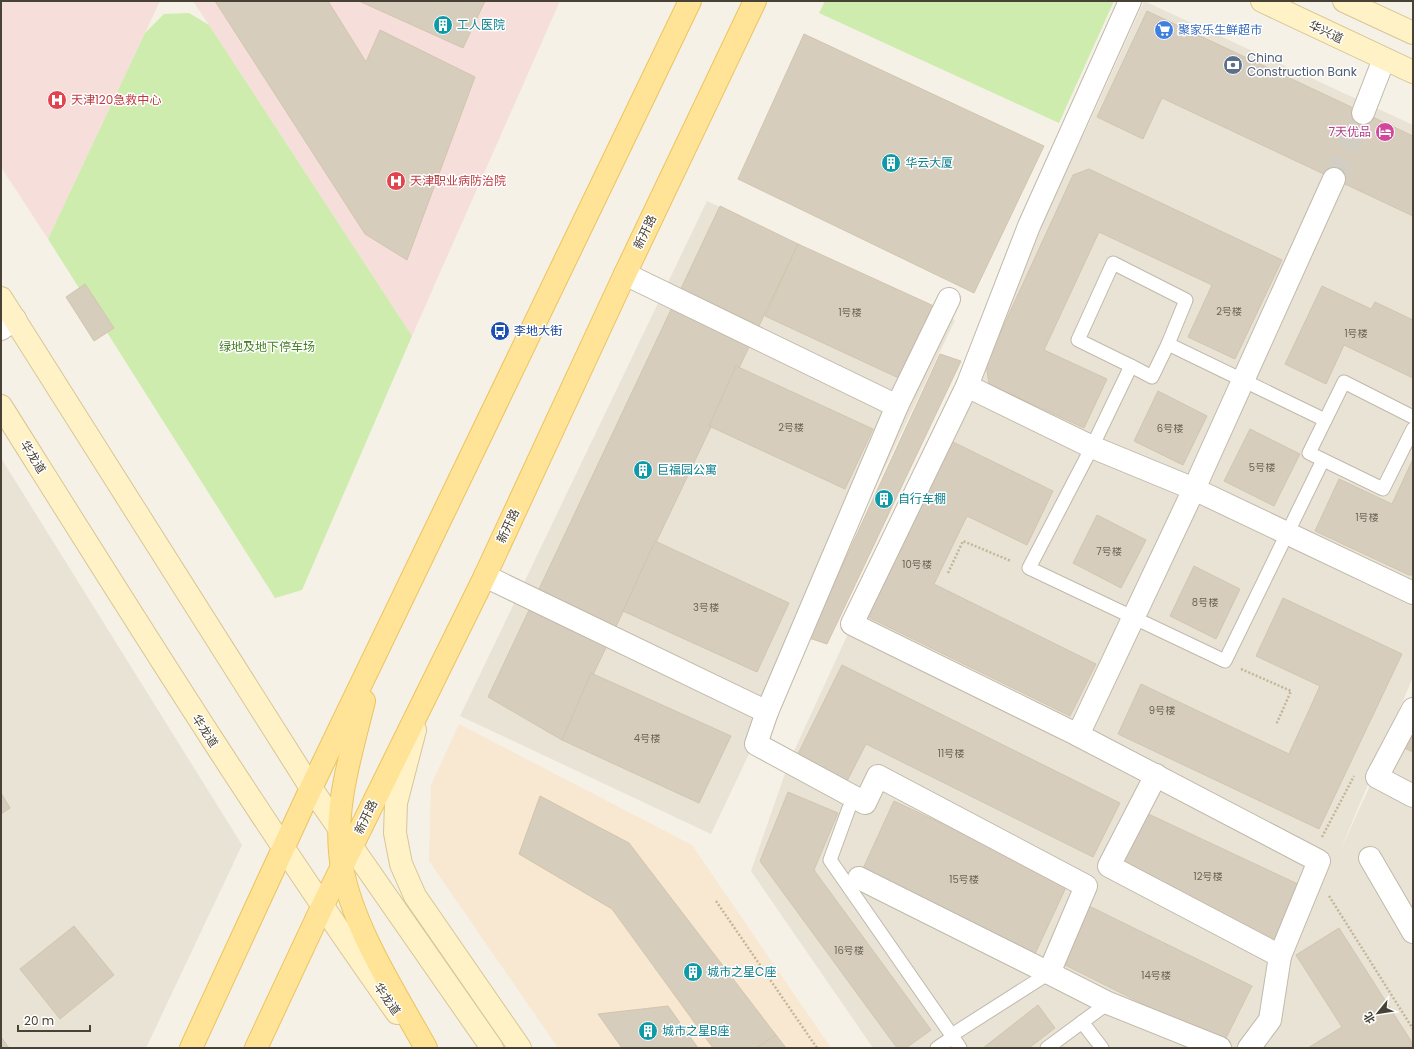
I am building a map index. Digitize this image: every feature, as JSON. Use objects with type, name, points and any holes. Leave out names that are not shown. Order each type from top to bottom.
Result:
[{"type":"main road","points":[[191,1048],[311,788],[690,1]]},
{"type":"main road","name":"新开路","points":[[256,1048],[342,867],[346,839],[424,699],[485,576],[625,274],[751,10],[761,1]]},
{"type":"main road","name":"华兴道","points":[[1262,1],[1413,72]]},
{"type":"main road","points":[[1344,1],[1413,33]]},
{"type":"main road","points":[[1,298],[8,324],[311,788],[492,1048]]},
{"type":"main road","name":"华龙道","points":[[1,406],[207,734],[322,907],[422,1048]]},
{"type":"main road","points":[[346,839],[344,787],[351,748],[374,656]]},
{"type":"main road","points":[[424,699],[396,803],[395,832],[401,864],[415,896],[520,1048]]},
{"type":"main road","points":[[342,867],[351,901],[367,938],[426,1048]]},
{"type":"street","points":[[1130,1],[1029,226],[967,386],[852,624],[1078,735],[1319,861],[1280,956],[1270,1020],[1249,1048]]},
{"type":"street","points":[[1363,113],[1384,59]]},
{"type":"street","points":[[1078,735],[1194,489],[1334,179]]},
{"type":"street","points":[[625,274],[897,406]]},
{"type":"street","points":[[949,299],[897,406],[767,712],[756,744],[865,803],[878,776],[1086,886],[1049,973]]},
{"type":"street","points":[[967,386],[1092,446],[1194,489],[1413,594]]},
{"type":"street","points":[[485,576],[767,712]]},
{"type":"street","points":[[1413,709],[1377,777],[1413,796]]},
{"type":"street","points":[[1156,775],[1109,866],[1280,956]]},
{"type":"street","points":[[1370,858],[1413,932]]},
{"type":"street","points":[[859,878],[1108,1003],[1220,1048]]},
{"type":"lane","points":[[1113,263],[1186,300],[1168,344],[1152,377],[1131,366],[1078,340],[1113,263]]},
{"type":"lane","points":[[1168,344],[1325,420]]},
{"type":"lane","points":[[1131,366],[1092,446],[1029,568],[1224,661],[1323,460]]},
{"type":"lane","points":[[1413,417],[1344,382],[1309,453],[1383,489],[1413,429]]},
{"type":"lane","points":[[849,808],[830,860],[957,1039]]},
{"type":"lane","points":[[937,1048],[957,1039],[1049,973]]},
{"type":"lane","points":[[1047,1048],[1108,1003]]},
{"type":"lane","points":[[1082,1022],[1102,1048]]},
{"type":"path","points":[[948,573],[963,541],[1029,568]]},
{"type":"path","points":[[1224,661],[1291,691],[1276,725]]},
{"type":"path","points":[[1314,872],[1413,1029]]},
{"type":"path","points":[[716,901],[817,1048]]},
{"type":"shaded area","name":"天津120急救中心","points":[[1,1],[160,1],[48,239],[1,167]]},
{"type":"shaded area","name":"天津职业病防治院","points":[[193,1],[560,1],[412,336],[209,25]]},
{"type":"shaded area","points":[[1144,1],[1413,125],[1413,677],[1340,851],[1413,692],[1413,1048],[873,1048],[751,871],[789,762],[1090,121]]},
{"type":"shaded area","points":[[707,201],[955,320],[711,834],[460,716]]},
{"type":"shaded area","points":[[1,458],[242,845],[146,1048],[1,1048]]},
{"type":"shaded area","points":[[459,724],[692,845],[831,1048],[558,1048],[429,861],[431,785]]},
{"type":"green space","points":[[825,1],[1114,1],[1059,123],[819,13]]},
{"type":"green space","name":"绿地及地下停车场","points":[[189,13],[209,25],[412,336],[302,590],[275,598],[48,239],[145,33],[164,14]]},
{"type":"building","points":[[215,1],[328,1],[366,62],[380,30],[475,77],[407,260],[365,234]]},
{"type":"building","name":"工人医院","points":[[359,1],[485,1],[463,48]]},
{"type":"building","points":[[1147,11],[1413,136],[1413,216],[1162,98],[1143,139],[1097,117]]},
{"type":"building","name":"华云大厦","points":[[804,34],[1044,146],[974,293],[738,179]]},
{"type":"building","points":[[1089,169],[1282,260],[1235,359],[1188,337],[1212,285],[1099,232],[1044,350],[1107,379],[1084,428],[989,384],[986,364],[1073,175]]},
{"type":"building","name":"巨福园公寓","points":[[720,206],[798,244],[562,740],[488,697]]},
{"type":"building","points":[[798,244],[936,307],[903,380],[765,316]]},
{"type":"building","points":[[85,284],[114,328],[94,341],[66,297]]},
{"type":"building","points":[[1322,286],[1371,309],[1375,302],[1413,320],[1413,378],[1344,345],[1326,384],[1285,364]]},
{"type":"building","name":"自行车棚","points":[[940,354],[961,361],[827,644],[809,638]]},
{"type":"building","points":[[736,366],[873,429],[845,489],[709,426]]},
{"type":"building","points":[[1158,391],[1207,416],[1183,465],[1134,441]]},
{"type":"building","points":[[1250,429],[1300,454],[1274,506],[1224,481]]},
{"type":"building","points":[[951,441],[1053,491],[1027,545],[967,516],[934,584],[1096,664],[1070,716],[866,616]]},
{"type":"building","points":[[1413,459],[1413,575],[1409,575],[1315,531],[1339,479],[1392,504]]},
{"type":"building","points":[[1097,515],[1146,540],[1121,588],[1073,563]]},
{"type":"building","points":[[655,541],[789,603],[757,672],[623,611]]},
{"type":"building","points":[[1194,566],[1240,589],[1216,639],[1170,616]]},
{"type":"building","points":[[1283,598],[1402,654],[1319,829],[1118,734],[1141,684],[1289,754],[1320,686],[1256,656]]},
{"type":"building","points":[[842,665],[1120,803],[1093,857],[866,744],[844,787],[794,762]]},
{"type":"building","points":[[591,673],[731,736],[699,803],[562,740]]},
{"type":"building","points":[[1413,724],[1413,752],[1402,747]]},
{"type":"building","points":[[788,792],[838,813],[814,870],[931,1030],[906,1048],[897,1048],[760,861]]},
{"type":"building","points":[[1,793],[10,808],[1,814]]},
{"type":"building","name":"城市之星C座","points":[[540,796],[629,843],[776,1035],[756,1048],[713,1048],[612,909],[519,854]]},
{"type":"building","points":[[894,801],[1068,883],[1034,956],[860,875]]},
{"type":"building","points":[[1142,811],[1300,885],[1274,942],[1116,868]]},
{"type":"building","points":[[1089,906],[1252,986],[1223,1044],[1061,963]]},
{"type":"building","points":[[74,926],[114,975],[60,1019],[20,969]]},
{"type":"building","points":[[1339,928],[1411,1041],[1412,1048],[1308,1048],[1342,1027],[1296,955]]},
{"type":"building","points":[[1038,1005],[1055,1028],[1029,1048],[983,1048]]},
{"type":"building","name":"城市之星B座","points":[[668,1006],[698,1048],[622,1048],[598,1014]]},
{"type":"building","name":"城市之星B座","points":[[776,1035],[786,1048],[756,1048]]},
{"type":"building","points":[[1,1037],[9,1048],[1,1048]]},
{"type":"tunnel","points":[[1334,179],[1363,113]]},
{"type":"place","name":"工人医院","points":[[443,25]]},
{"type":"place","name":"聚家乐生鲜超市","points":[[1164,30]]},
{"type":"place","name":"China Construction Bank","points":[[1233,65]]},
{"type":"place","name":"天津120急救中心","points":[[57,100]]},
{"type":"place","name":"7天优品","points":[[1385,132]]},
{"type":"place","name":"华云大厦","points":[[891,163]]},
{"type":"place","name":"天津职业病防治院","points":[[396,181]]},
{"type":"place","name":"李地大街","points":[[500,331]]},
{"type":"place","name":"巨福园公寓","points":[[643,470]]},
{"type":"place","name":"自行车棚","points":[[884,499]]},
{"type":"place","name":"城市之星C座","points":[[693,972]]},
{"type":"place","name":"城市之星B座","points":[[648,1031]]}]
